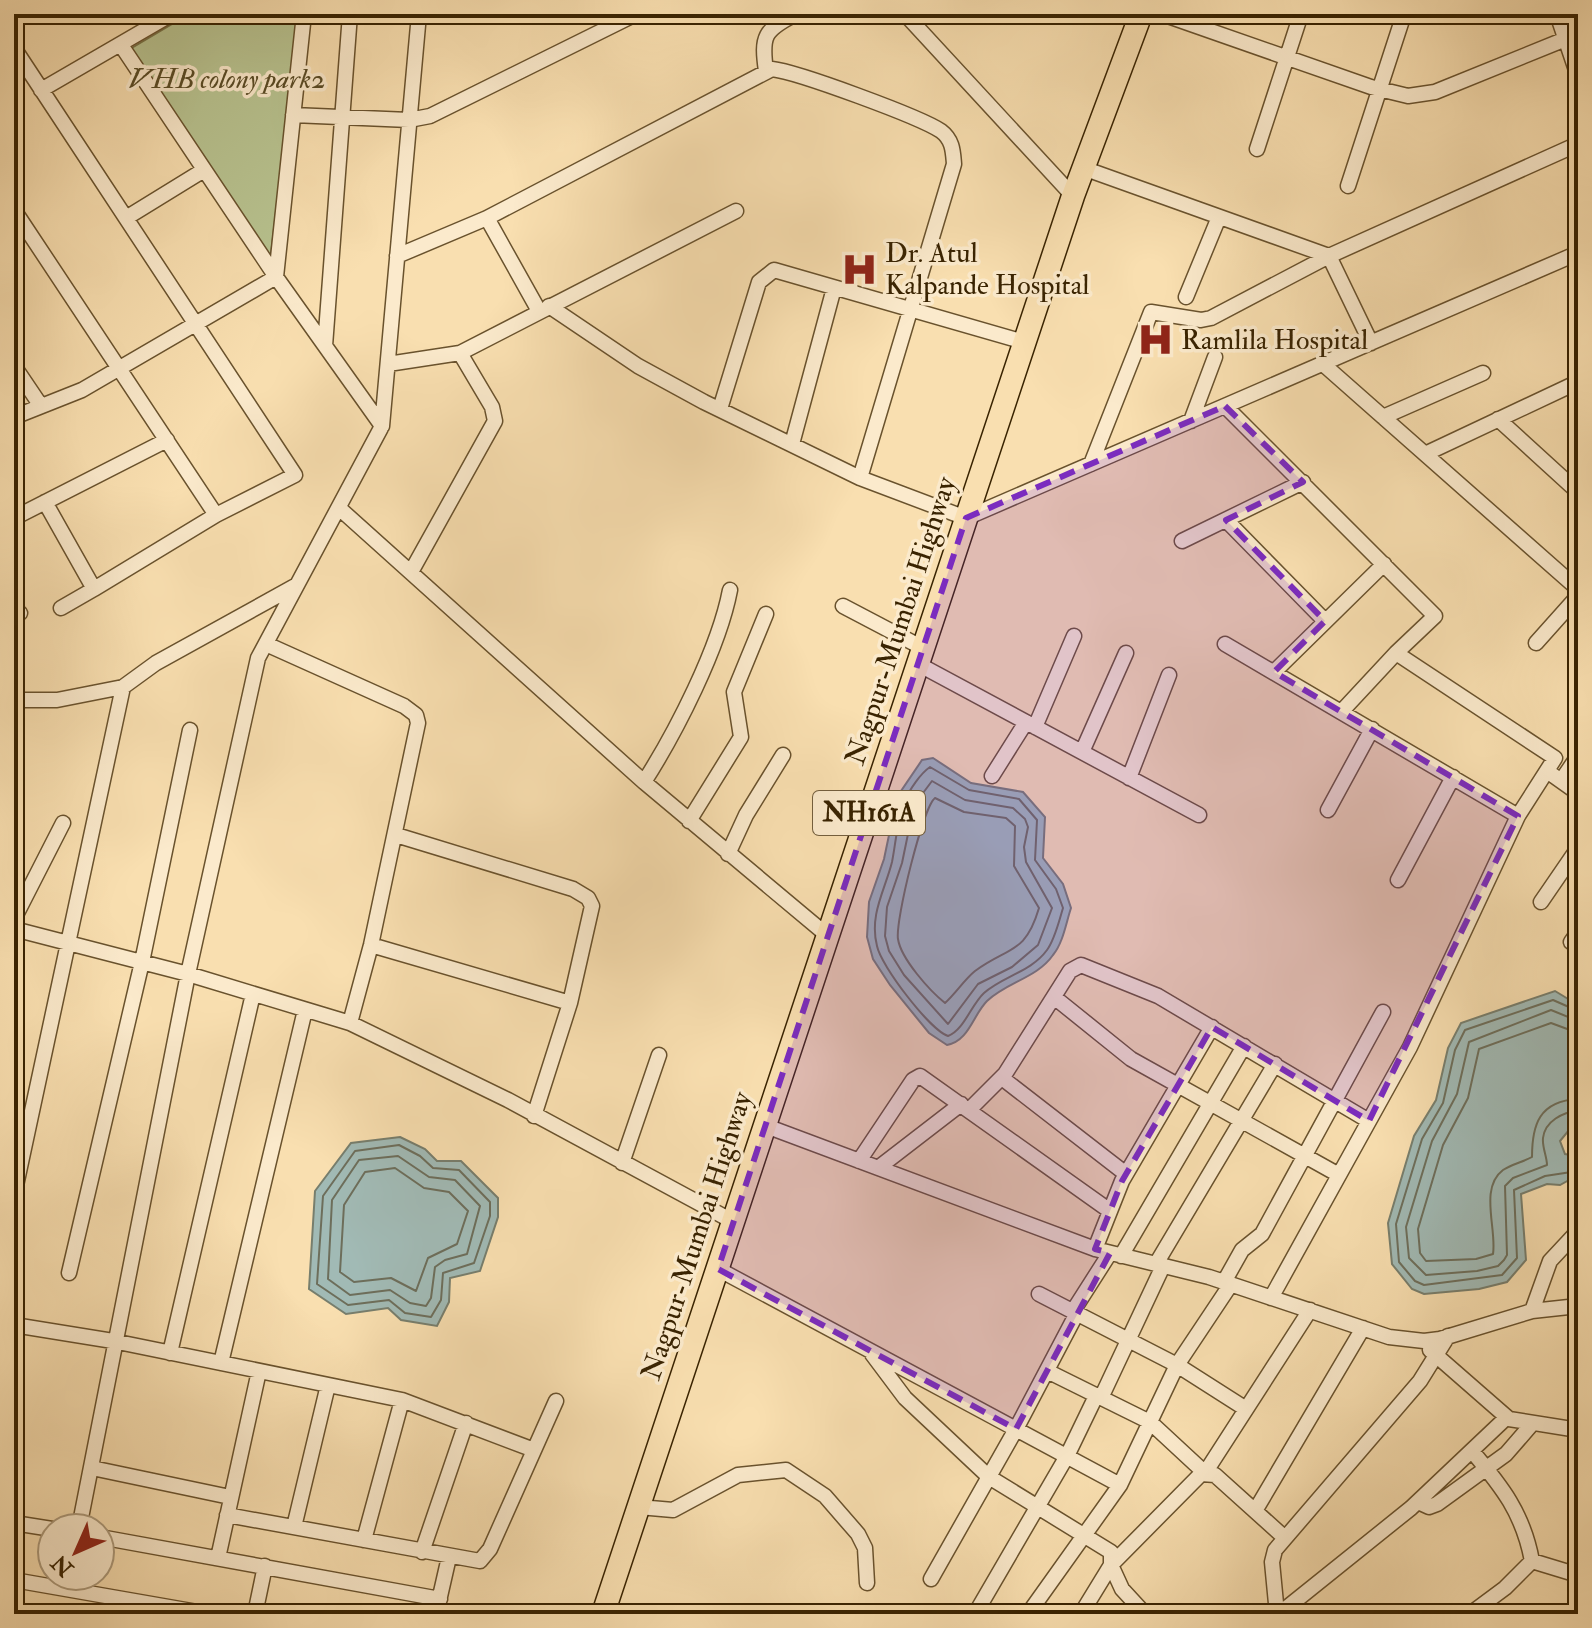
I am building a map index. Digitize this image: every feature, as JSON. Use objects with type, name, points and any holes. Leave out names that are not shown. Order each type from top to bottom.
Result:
[{"type":"highway","name":"Nagpur-Mumbai Highway","points":[[603,1614],[1073,196],[1141,14]]},
{"type":"street","points":[[41,90],[172,14]]},
{"type":"street","points":[[276,277],[304,14]]},
{"type":"street","points":[[325,346],[350,14]]},
{"type":"street","points":[[82,1512],[113,1341],[188,974],[258,658],[382,426],[419,14]]},
{"type":"street","points":[[293,115],[409,120],[430,116],[636,14]]},
{"type":"street","points":[[766,71],[762,42],[773,26],[796,14]]},
{"type":"street","points":[[905,14],[1073,196]]},
{"type":"street","points":[[1162,14],[1286,58],[1408,96],[1427,94],[1571,37]]},
{"type":"street","points":[[1257,149],[1301,14]]},
{"type":"street","points":[[1348,186],[1404,14]]},
{"type":"street","points":[[1557,14],[1571,37],[1578,76]]},
{"type":"street","points":[[121,45],[276,277],[382,426]]},
{"type":"street","points":[[16,57],[41,90],[295,475],[216,515],[61,608]]},
{"type":"street","points":[[397,256],[487,218],[766,71],[779,70],[941,132],[952,144],[954,164],[860,478]]},
{"type":"street","points":[[1091,464],[1148,314],[1155,311],[1207,319],[1329,256],[1578,144]]},
{"type":"street","points":[[1083,168],[1329,256],[1371,343]]},
{"type":"street","points":[[126,218],[204,170]]},
{"type":"street","points":[[14,210],[216,515]]},
{"type":"street","points":[[388,364],[460,353],[736,211]]},
{"type":"street","points":[[1186,297],[1219,217]]},
{"type":"street","points":[[487,218],[544,308],[638,366],[720,409],[860,478],[966,518],[1578,253]]},
{"type":"street","points":[[720,409],[756,291],[764,276],[774,270],[1024,342]]},
{"type":"street","points":[[14,417],[82,390],[197,326],[276,277]]},
{"type":"street","points":[[792,444],[834,288]]},
{"type":"street","points":[[411,572],[495,421],[492,407],[460,353]]},
{"type":"street","points":[[1191,421],[1215,357]]},
{"type":"street","points":[[1323,364],[1578,589]]},
{"type":"street","points":[[14,366],[41,406]]},
{"type":"street","points":[[1383,417],[1483,373]]},
{"type":"street","points":[[1425,454],[1578,382]]},
{"type":"street","points":[[1225,406],[1435,616],[1342,711]]},
{"type":"street","points":[[1498,419],[1578,492]]},
{"type":"street","points":[[14,518],[167,440]]},
{"type":"street","points":[[1182,541],[1303,482]]},
{"type":"street","points":[[45,502],[94,589]]},
{"type":"street","points":[[339,508],[644,782],[828,936]]},
{"type":"street","points":[[1226,520],[1325,621]]},
{"type":"street","points":[[1274,672],[1384,564]]},
{"type":"street","points":[[14,700],[57,700],[123,687],[156,663],[297,585]]},
{"type":"street","points":[[644,782],[673,734],[724,621],[730,590]]},
{"type":"street","points":[[1536,643],[1578,596]]},
{"type":"street","points":[[843,606],[1030,724],[1199,815]]},
{"type":"street","points":[[689,821],[741,737],[735,687],[766,614]]},
{"type":"street","points":[[992,776],[1030,724],[1074,636]]},
{"type":"street","points":[[266,644],[416,715],[418,723],[396,835],[350,1023]]},
{"type":"street","points":[[1225,644],[1518,816]]},
{"type":"street","points":[[1082,752],[1126,653]]},
{"type":"street","points":[[1271,1298],[1410,1047],[1518,816],[1555,758],[1396,653]]},
{"type":"street","points":[[1129,778],[1169,675]]},
{"type":"street","points":[[14,1195],[123,687]]},
{"type":"street","points":[[1328,810],[1372,729]]},
{"type":"street","points":[[69,1273],[142,962],[190,730]]},
{"type":"street","points":[[728,854],[746,815],[783,755]]},
{"type":"street","points":[[1561,781],[1578,756]]},
{"type":"street","points":[[1547,771],[1578,793]]},
{"type":"street","points":[[1398,880],[1453,777]]},
{"type":"street","points":[[14,919],[63,823]]},
{"type":"street","points":[[396,835],[573,889],[588,898],[593,913],[570,1003],[534,1116]]},
{"type":"street","points":[[1541,902],[1578,848]]},
{"type":"street","points":[[14,929],[188,974],[350,1023],[734,1222]]},
{"type":"street","points":[[371,945],[570,1003]]},
{"type":"street","points":[[878,1168],[1002,1078],[1073,968],[1081,965],[1152,992],[1369,1121]]},
{"type":"street","points":[[170,1353],[253,994]]},
{"type":"street","points":[[1054,997],[1131,1059],[1303,1158],[1339,1175]]},
{"type":"street","points":[[221,1363],[305,1010]]},
{"type":"street","points":[[1028,1614],[1120,1485],[1177,1365],[1227,1283],[1242,1250],[1262,1234],[1383,1012]]},
{"type":"street","points":[[1109,1253],[1110,1211],[1126,1174],[1212,1027]]},
{"type":"street","points":[[931,1579],[1016,1429],[1075,1312],[1109,1253],[1244,1046]]},
{"type":"street","points":[[622,1163],[659,1055]]},
{"type":"street","points":[[978,1609],[1067,1456],[1160,1265],[1275,1064]]},
{"type":"street","points":[[859,1161],[916,1078],[924,1077],[1110,1211]]},
{"type":"street","points":[[1002,1078],[1126,1174]]},
{"type":"street","points":[[766,1126],[1109,1253],[1227,1283],[1363,1328],[1418,1341],[1448,1336],[1532,1311],[1578,1306]]},
{"type":"street","points":[[1532,1311],[1550,1261],[1578,1231]]},
{"type":"street","points":[[718,1269],[1120,1485]]},
{"type":"street","points":[[1039,1294],[1177,1365],[1246,1409]]},
{"type":"street","points":[[1081,1614],[1111,1565],[1205,1473],[1310,1310]]},
{"type":"street","points":[[14,1325],[113,1341],[402,1400],[534,1450]]},
{"type":"street","points":[[1255,1511],[1363,1328]]},
{"type":"street","points":[[1275,1613],[1272,1562],[1275,1550],[1420,1381],[1448,1336]]},
{"type":"street","points":[[1418,1341],[1506,1418],[1578,1430]]},
{"type":"street","points":[[869,1350],[905,1398],[989,1477],[1086,1533],[1111,1552],[1111,1565],[1122,1589],[1145,1614]]},
{"type":"street","points":[[218,1558],[259,1371]]},
{"type":"street","points":[[1047,1371],[1150,1422],[1205,1473],[1215,1475],[1285,1538]]},
{"type":"street","points":[[294,1527],[328,1385]]},
{"type":"street","points":[[364,1540],[402,1400]]},
{"type":"street","points":[[227,1515],[474,1562],[485,1556],[556,1401]]},
{"type":"street","points":[[1275,1613],[1418,1502],[1506,1418]]},
{"type":"street","points":[[422,1552],[466,1423]]},
{"type":"street","points":[[1418,1502],[1429,1507],[1437,1504],[1510,1451],[1532,1424]]},
{"type":"street","points":[[1472,1451],[1511,1501],[1526,1529],[1532,1561]]},
{"type":"street","points":[[92,1468],[230,1497]]},
{"type":"street","points":[[639,1507],[673,1510],[738,1475],[786,1470],[825,1496],[858,1534],[865,1548],[867,1583]]},
{"type":"street","points":[[14,1523],[36,1526]]},
{"type":"street","points":[[116,1540],[265,1566],[438,1606],[449,1557]]},
{"type":"street","points":[[1532,1561],[1578,1575]]},
{"type":"street","points":[[1470,1614],[1509,1585],[1532,1561]]},
{"type":"street","points":[[255,1614],[265,1566]]},
{"type":"street","points":[[14,1580],[209,1614]]},
{"type":"highlighted area","points":[[1225,406],[1303,482],[1226,520],[1325,621],[1274,672],[1518,816],[1369,1121],[1212,1027],[1122,1181],[1095,1249],[1110,1253],[1016,1429],[718,1269],[966,518]]},
{"type":"green space","name":"VHB colony park2","points":[[189,14],[299,14],[270,263],[130,49]]},
{"type":"water","points":[[933,758],[971,783],[1023,792],[1045,817],[1043,858],[1063,884],[1071,908],[1059,945],[1046,963],[987,1001],[966,1033],[947,1045],[929,1033],[890,985],[873,959],[867,937],[869,902],[884,859],[897,797],[922,760]]},
{"type":"water","points":[[1555,991],[1578,1005],[1578,1129],[1569,1130],[1560,1141],[1565,1154],[1578,1156],[1578,1175],[1560,1185],[1547,1184],[1521,1194],[1526,1260],[1507,1282],[1479,1289],[1424,1294],[1412,1289],[1392,1264],[1388,1223],[1414,1136],[1436,1100],[1448,1048],[1461,1023]]},
{"type":"water","points":[[400,1137],[425,1149],[437,1161],[461,1161],[498,1198],[498,1217],[480,1271],[450,1278],[449,1302],[437,1326],[401,1320],[388,1308],[346,1314],[309,1289],[315,1191],[351,1143]]},
{"type":"place","name":"Dr. Atul Kalpande Hospital","points":[[859,269]]},
{"type":"place","name":"Ramlila Hospital","points":[[1155,340]]}]
